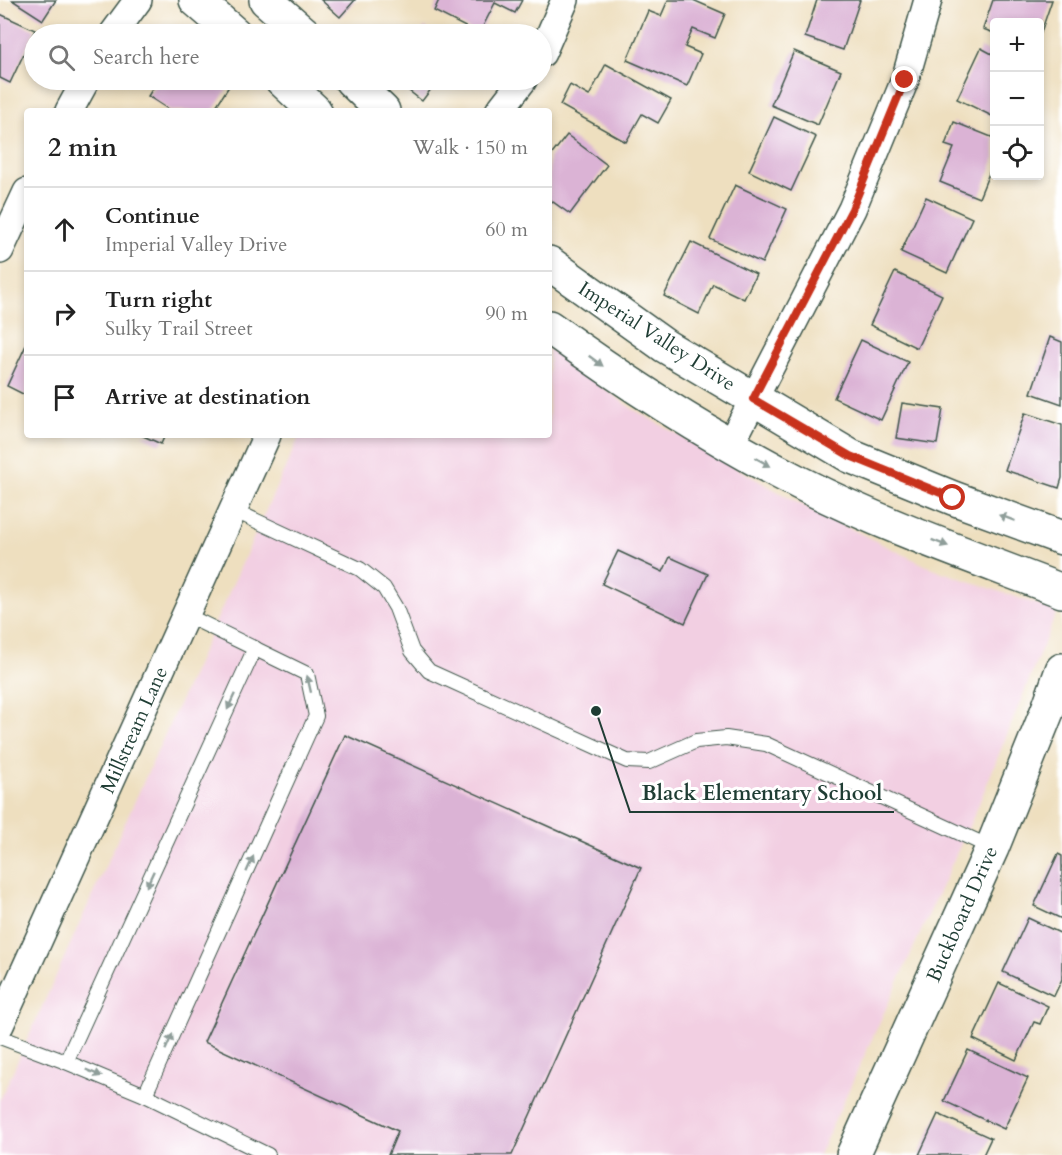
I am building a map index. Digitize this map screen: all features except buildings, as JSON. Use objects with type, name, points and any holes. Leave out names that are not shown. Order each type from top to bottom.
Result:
[{"type":"street","points":[[121,24],[138,0]]},
{"type":"street","points":[[196,0],[224,24]]},
{"type":"street","points":[[266,0],[294,24]]},
{"type":"street","points":[[552,30],[565,0]]},
{"type":"street","points":[[730,445],[852,209],[905,80],[928,0]]},
{"type":"street","points":[[71,108],[81,90]]},
{"type":"street","points":[[293,90],[312,108]]},
{"type":"street","points":[[361,90],[380,108]]},
{"type":"street","points":[[501,108],[516,90]]},
{"type":"street","points":[[0,250],[24,198]]},
{"type":"street","name":"Imperial Valley Drive","points":[[552,265],[665,346],[850,456],[953,498],[1062,538]]},
{"type":"street","points":[[552,329],[612,372],[730,445],[801,484],[888,523],[1062,591]]},
{"type":"street","name":"Millstream Lane","points":[[0,1024],[266,438]]},
{"type":"street","name":"Buckboard Drive","points":[[853,1155],[992,848],[1062,670]]},
{"type":"lane","points":[[233,510],[360,569],[384,588],[396,608],[412,651],[429,671],[627,761],[649,762],[696,741],[726,738],[766,744],[992,848]]},
{"type":"lane","points":[[145,1095],[316,716],[307,674],[186,615]]},
{"type":"lane","points":[[66,1062],[255,648]]},
{"type":"lane","points":[[0,1037],[145,1095],[268,1155]]},
{"type":"shaded area","points":[[552,349],[631,408],[798,503],[933,569],[1057,611],[976,811],[819,1155],[0,1155],[0,1100],[299,438],[552,438]]},
{"type":"place","name":"Black Elementary School","points":[[596,711]]},
{"type":"route","points":[[905,80],[852,209],[753,399],[850,456],[953,498]]}]
